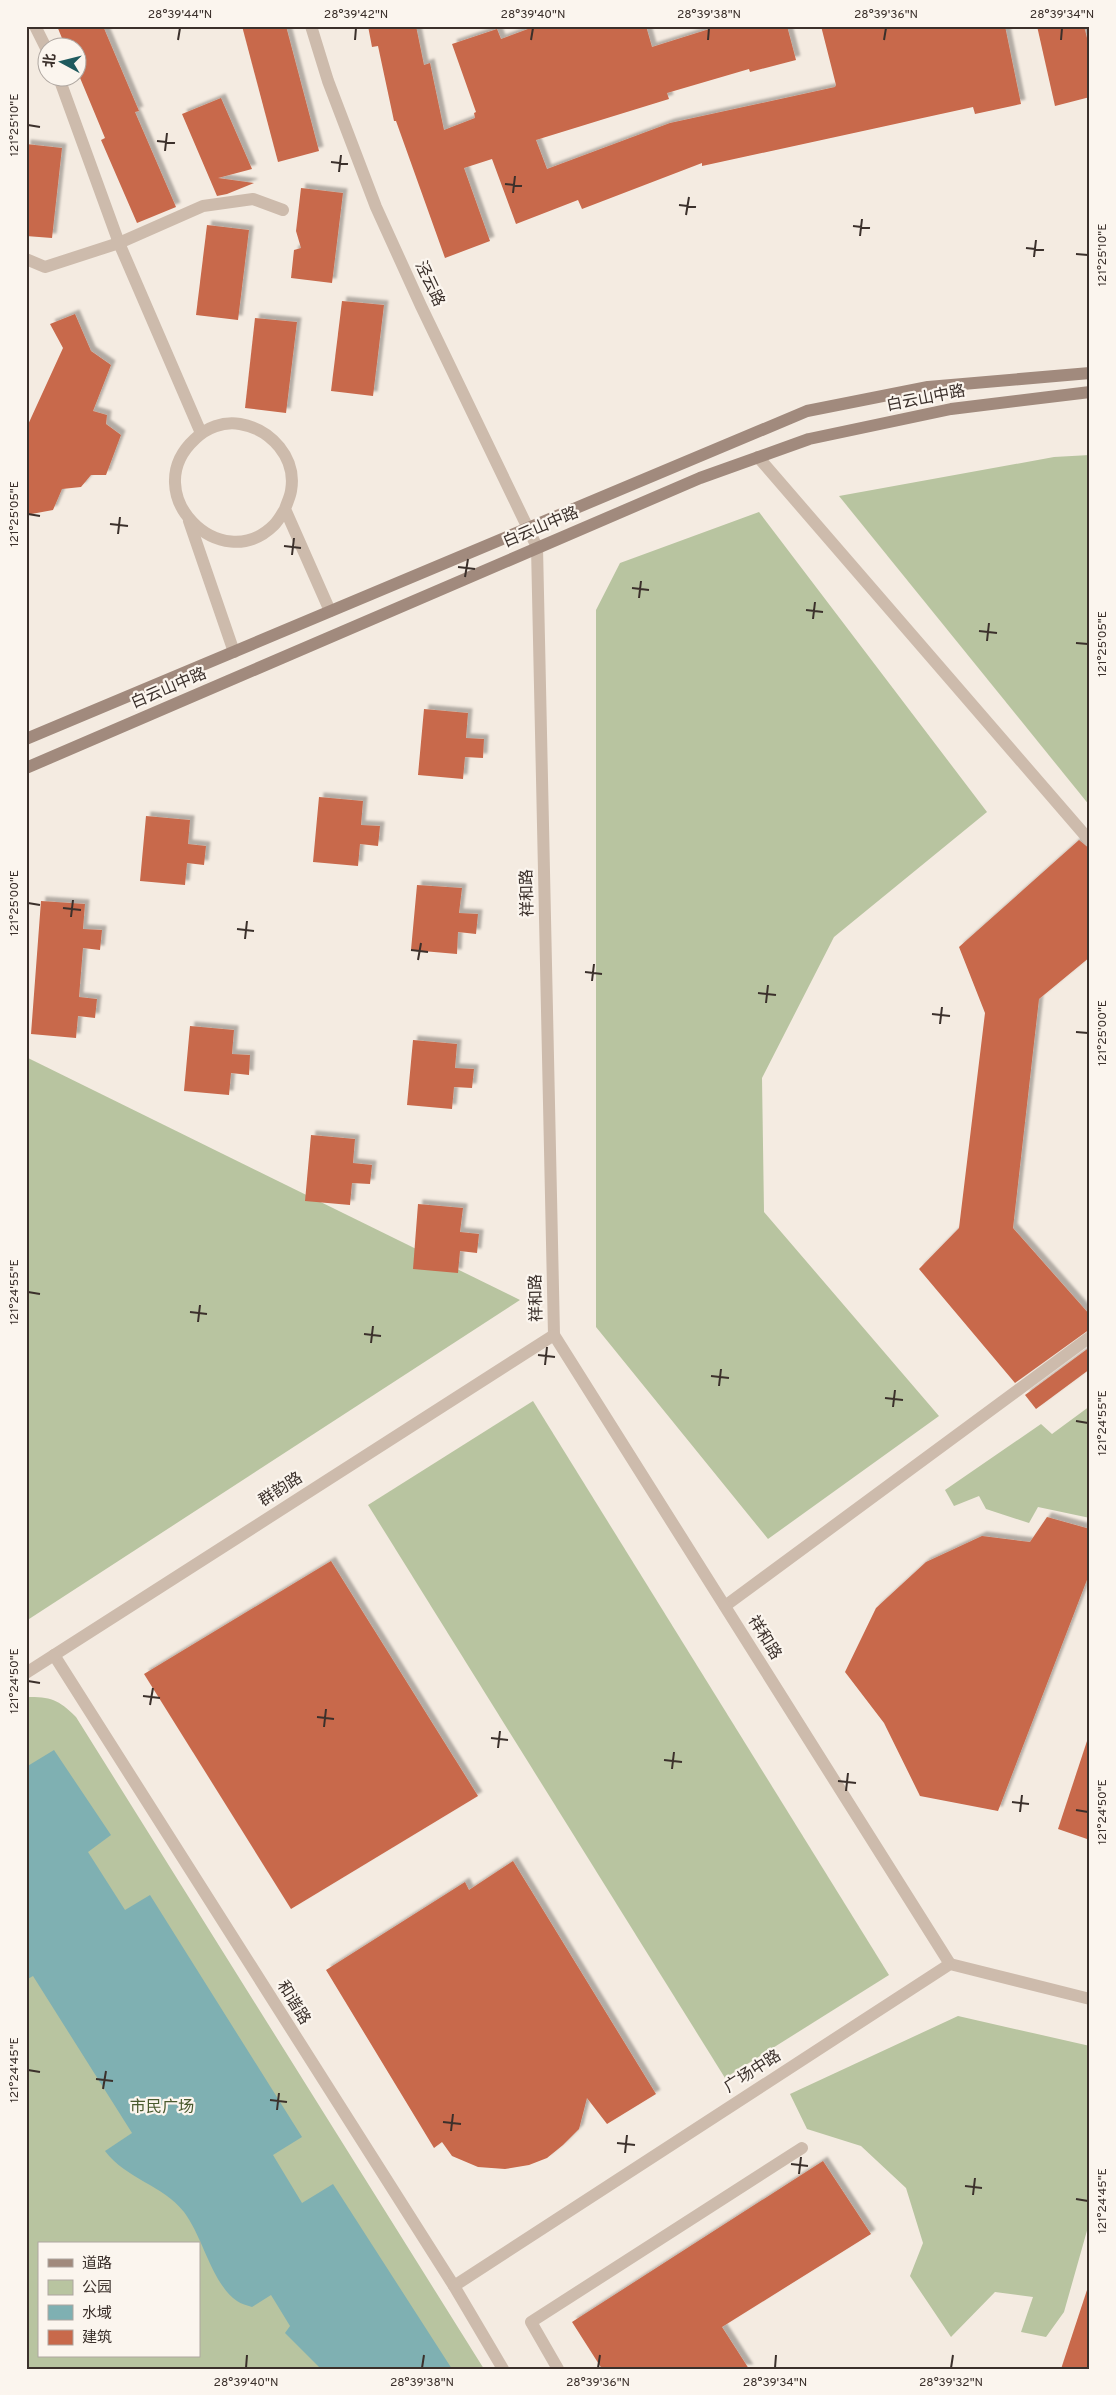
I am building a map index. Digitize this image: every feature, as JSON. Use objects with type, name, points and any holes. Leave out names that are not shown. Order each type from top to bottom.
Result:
[{"type":"main road","name":"白云山中路","points":[[26,739],[807,411],[928,387],[1090,373]]},
{"type":"main road","name":"白云山中路","points":[[26,768],[537,547],[700,478],[758,457],[809,439],[951,409],[1090,392]]},
{"type":"street","points":[[36,26],[42,38]]},
{"type":"street","name":"泾云路","points":[[311,26],[328,81],[376,207],[421,306],[537,547]]},
{"type":"street","points":[[63,88],[119,243],[201,433]]},
{"type":"street","points":[[26,259],[44,267],[119,243],[203,206],[253,199],[283,210]]},
{"type":"street","points":[[188,519],[202,532],[220,540],[239,541],[258,536],[274,525],[286,509],[292,491],[291,471],[284,453],[273,438],[256,428],[238,424],[219,425],[201,433],[187,446],[178,464],[176,473],[175,483],[178,502],[188,519],[234,652]]},
{"type":"street","points":[[758,457],[1090,841]]},
{"type":"street","points":[[286,509],[330,611]]},
{"type":"street","name":"祥和路","points":[[537,547],[554,1335],[950,1964]]},
{"type":"street","name":"群韵路","points":[[26,1673],[554,1335]]},
{"type":"street","points":[[725,1606],[1090,1337]]},
{"type":"street","name":"和谐路","points":[[54,1656],[454,2286],[503,2369]]},
{"type":"street","points":[[950,1964],[1090,2000]]},
{"type":"street","name":"广场中路","points":[[454,2286],[950,1964]]},
{"type":"street","points":[[558,2369],[531,2322],[802,2148]]},
{"type":"green space","points":[[1090,455],[1090,806],[839,496],[1054,457]]},
{"type":"green space","points":[[759,512],[987,812],[834,937],[762,1078],[764,1212],[939,1416],[768,1539],[596,1327],[596,610],[620,563]]},
{"type":"green space","points":[[26,1057],[520,1300],[26,1621]]},
{"type":"green space","points":[[533,1401],[889,1975],[725,2078],[368,1505]]},
{"type":"green space","points":[[1090,1406],[1090,1518],[1038,1507],[1029,1523],[986,1509],[979,1496],[954,1506],[945,1490],[1041,1424],[1052,1434]]},
{"type":"green space","name":"市民广场","points":[[26,1697],[54,1700],[76,1717],[484,2369],[26,2369]]},
{"type":"green space","points":[[958,2016],[1090,2046],[1090,2220],[1064,2312],[1046,2337],[1021,2332],[1033,2297],[995,2292],[951,2337],[910,2276],[923,2243],[906,2188],[861,2146],[807,2129],[790,2094]]},
{"type":"water","points":[[54,1750],[111,1835],[88,1852],[125,1910],[150,1895],[302,2137],[273,2155],[302,2203],[333,2184],[452,2369],[321,2369],[285,2333],[290,2326],[271,2295],[252,2307],[237,2301],[228,2293],[214,2272],[191,2222],[184,2212],[166,2195],[123,2169],[105,2151],[132,2133],[33,1976],[26,1980],[26,1767]]},
{"type":"building","points":[[57,26],[103,26],[139,111],[135,112],[176,207],[137,223],[101,140],[105,138],[84,88],[88,88],[88,38],[62,38]]},
{"type":"building","points":[[242,26],[286,26],[319,151],[278,162]]},
{"type":"building","points":[[368,26],[416,26],[424,65],[430,63],[444,130],[475,118],[474,113],[476,112],[452,44],[497,29],[501,39],[536,26],[646,26],[652,47],[719,26],[787,26],[796,60],[750,72],[749,69],[667,93],[669,99],[536,140],[547,169],[670,123],[835,87],[821,26],[1005,26],[1021,104],[975,114],[973,107],[702,166],[702,163],[582,209],[578,200],[516,224],[492,159],[464,168],[490,241],[445,258],[396,121],[394,121],[378,46],[372,47]]},
{"type":"building","points":[[1037,26],[1084,26],[1090,50],[1090,97],[1055,106]]},
{"type":"building","points":[[221,98],[252,169],[218,178],[254,183],[217,196],[182,114]]},
{"type":"building","points":[[26,144],[62,148],[52,238],[26,236]]},
{"type":"building","points":[[301,188],[343,193],[332,283],[291,278],[294,250],[301,248],[296,231]]},
{"type":"building","points":[[207,225],[249,230],[238,320],[196,315]]},
{"type":"building","points":[[342,301],[384,305],[373,396],[331,391]]},
{"type":"building","points":[[75,314],[91,351],[111,365],[93,411],[107,415],[106,424],[121,435],[106,475],[91,475],[81,487],[62,489],[53,510],[26,515],[26,429],[63,348],[50,324]]},
{"type":"building","points":[[255,318],[297,322],[286,413],[245,408]]},
{"type":"building","points":[[424,709],[468,713],[466,738],[484,739],[483,758],[465,757],[463,779],[418,775]]},
{"type":"building","points":[[319,797],[363,801],[361,825],[380,826],[378,846],[360,844],[358,866],[313,862]]},
{"type":"building","points":[[146,816],[190,820],[188,844],[206,846],[204,865],[187,863],[185,885],[140,881]]},
{"type":"building","points":[[1079,840],[1090,849],[1090,957],[1039,999],[1013,1228],[1090,1315],[1090,1329],[1015,1383],[919,1269],[959,1228],[985,1013],[959,947]]},
{"type":"building","points":[[417,885],[462,888],[459,913],[478,914],[476,934],[458,932],[457,954],[411,950]]},
{"type":"building","points":[[41,901],[85,904],[83,929],[102,930],[100,950],[83,948],[79,997],[97,999],[95,1018],[78,1016],[76,1038],[31,1034]]},
{"type":"building","points":[[190,1026],[234,1030],[232,1054],[250,1055],[249,1075],[231,1073],[229,1095],[184,1091]]},
{"type":"building","points":[[413,1040],[457,1044],[455,1068],[474,1069],[472,1088],[454,1087],[452,1109],[407,1105]]},
{"type":"building","points":[[311,1135],[355,1139],[353,1163],[372,1165],[370,1184],[352,1183],[350,1205],[305,1201]]},
{"type":"building","points":[[418,1204],[463,1208],[460,1232],[479,1234],[477,1253],[460,1251],[458,1273],[413,1269]]},
{"type":"building","points":[[1090,1347],[1090,1369],[1036,1409],[1025,1395]]},
{"type":"building","points":[[1047,1517],[1090,1529],[1090,1572],[998,1811],[920,1796],[884,1723],[845,1672],[876,1608],[926,1562],[982,1536],[1030,1542]]},
{"type":"building","points":[[331,1561],[478,1796],[291,1909],[144,1674]]},
{"type":"building","points":[[1087,1741],[1090,1742],[1090,1840],[1058,1829]]},
{"type":"building","points":[[513,1861],[656,2094],[607,2124],[587,2098],[579,2129],[563,2145],[547,2158],[529,2165],[505,2169],[478,2167],[452,2156],[442,2142],[434,2148],[326,1970],[465,1882],[469,1890]]},
{"type":"building","points":[[823,2161],[871,2234],[722,2327],[749,2369],[602,2369],[572,2322]]},
{"type":"building","points":[[1087,2290],[1090,2291],[1090,2369],[1061,2369]]}]
